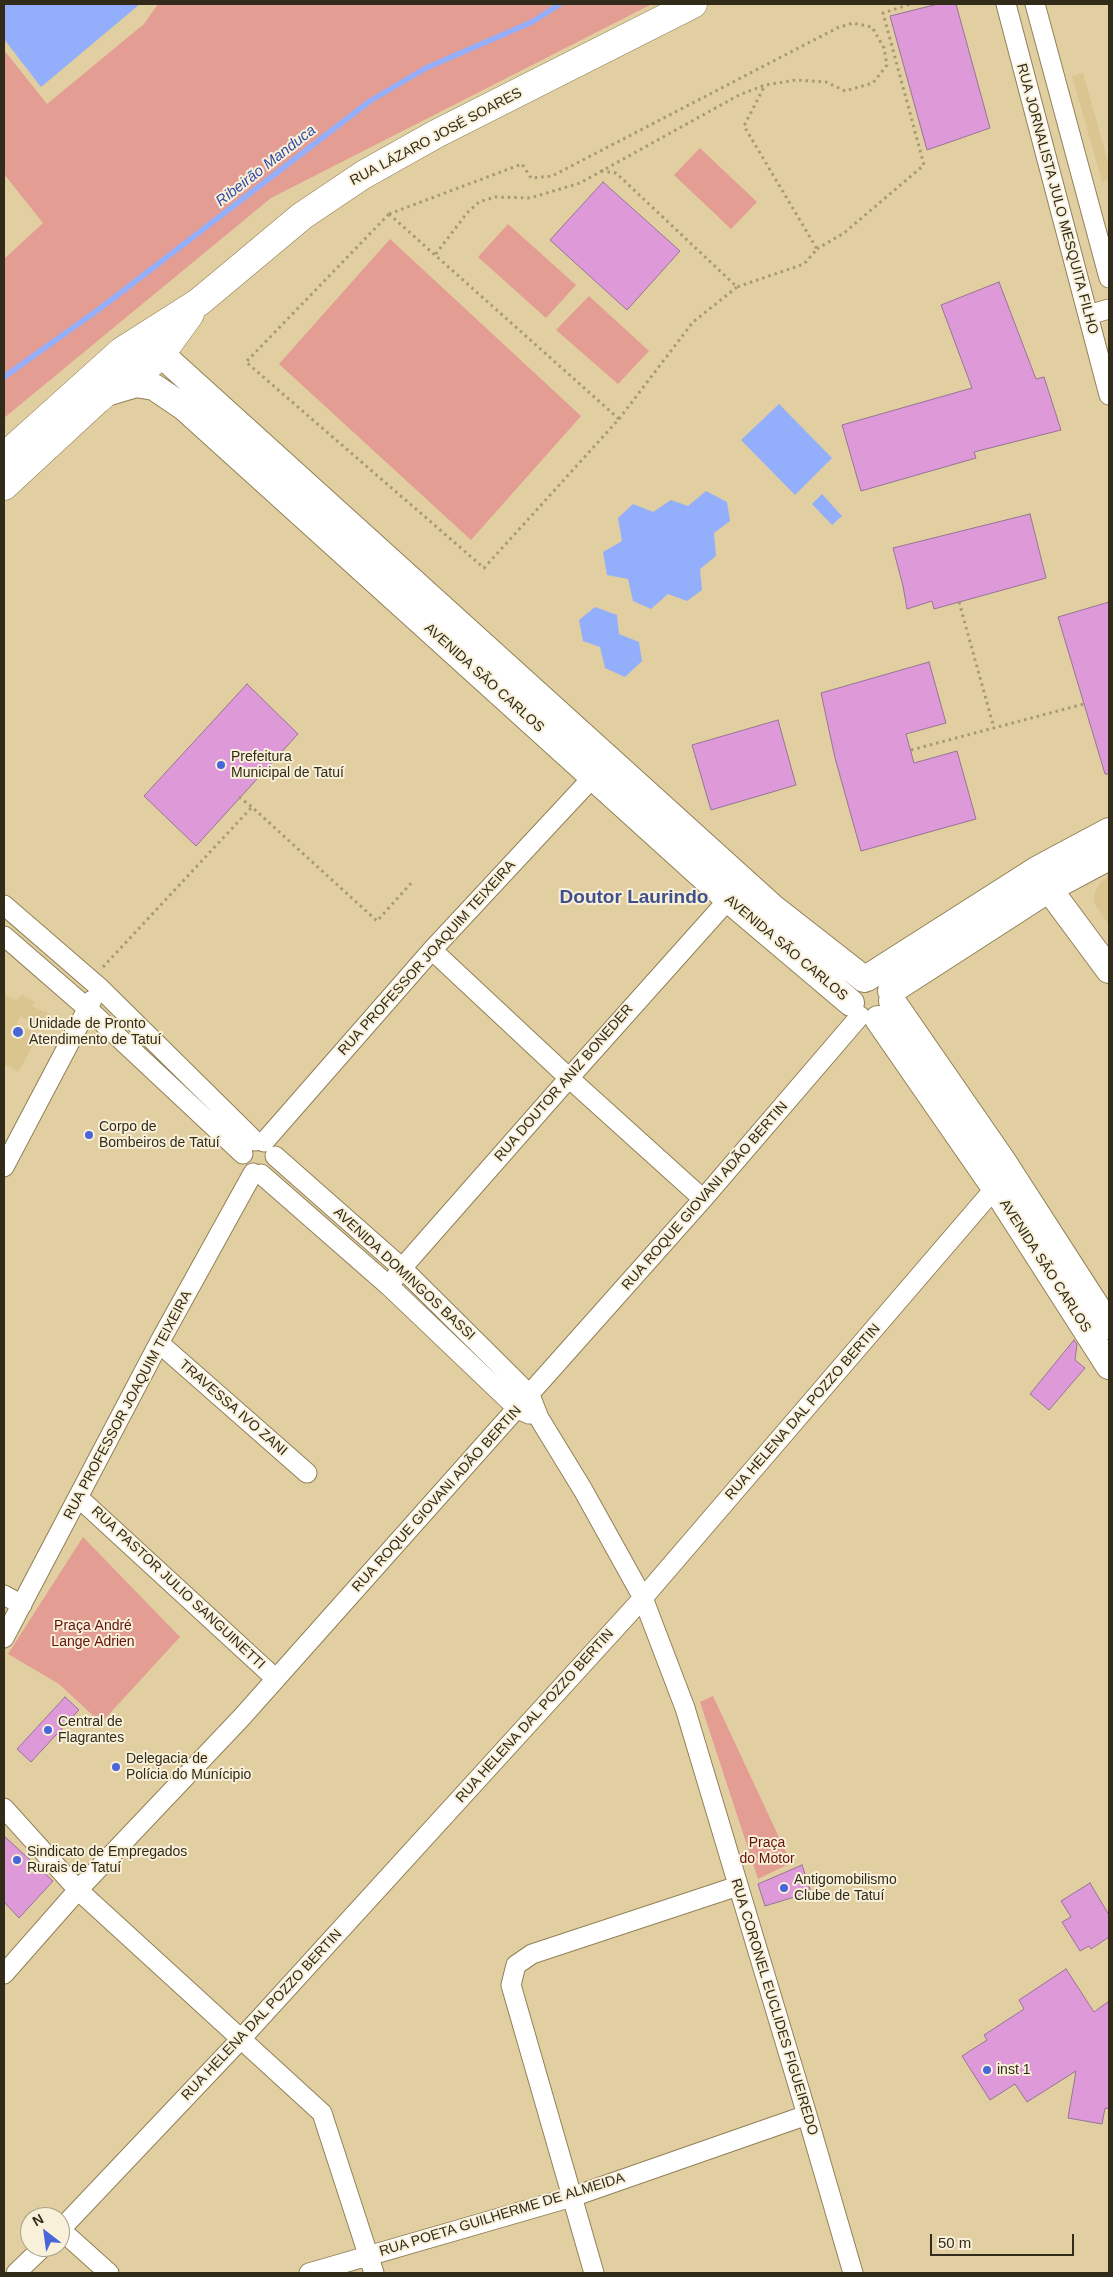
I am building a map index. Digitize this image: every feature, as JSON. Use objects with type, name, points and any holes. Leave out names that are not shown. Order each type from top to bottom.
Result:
[{"type":"main road","name":"RUA LÁZARO JOSÉ SOARES","points":[[4,457],[122,351],[199,302],[302,216],[363,175],[436,134],[693,4]]},
{"type":"main road","name":"RUA LÁZARO JOSÉ SOARES","points":[[4,486],[129,373],[148,366],[161,354],[199,302]]},
{"type":"main road","name":"AVENIDA SÃO CARLOS","points":[[122,351],[137,348],[161,354],[736,890],[772,907],[865,979],[877,978],[886,983],[875,1006]]},
{"type":"main road","name":"AVENIDA SÃO CARLOS","points":[[106,393],[136,384],[154,387],[185,408],[593,777],[736,890],[875,1006],[1109,1326]]},
{"type":"main road","points":[[875,1006],[1109,831]]},
{"type":"main road","points":[[865,979],[1044,879],[1109,857]]},
{"type":"main road","points":[[1044,879],[1109,970]]},
{"type":"main road","name":"AVENIDA SÃO CARLOS","points":[[1005,1184],[1109,1366]]},
{"type":"street","name":"RUA JORNALISTA JULO MESQUITA FILHO","points":[[1006,4],[1109,395]]},
{"type":"street","points":[[1035,4],[1109,278]]},
{"type":"street","points":[[1088,315],[1109,309]]},
{"type":"street","name":"RUA PROFESSOR JOAQUIM TEIXEIRA","points":[[4,1638],[159,1343],[257,1174],[268,1171],[274,1165],[259,1148],[432,950],[593,777]]},
{"type":"street","name":"RUA DOUTOR ANIZ BONEDER","points":[[389,1286],[402,1268],[736,890]]},
{"type":"street","name":"AVENIDA DOMINGOS BASSI","points":[[4,905],[95,984],[259,1148]]},
{"type":"street","name":"AVENIDA DOMINGOS BASSI","points":[[4,936],[87,1008],[259,1148],[402,1268],[530,1395]]},
{"type":"street","points":[[432,950],[569,1078],[703,1199]]},
{"type":"street","points":[[4,1167],[87,1008],[95,984]]},
{"type":"street","name":"RUA ROQUE GIOVANI ADÃO BERTIN","points":[[4,1974],[78,1890],[276,1679],[875,1006]]},
{"type":"street","name":"AVENIDA DOMINGOS BASSI","points":[[259,1148],[242,1162],[246,1169],[257,1174],[389,1286],[518,1409]]},
{"type":"street","name":"RUA HELENA DAL POZZO BERTIN","points":[[70,2219],[240,2040],[643,1598],[1005,1184]]},
{"type":"street","name":"TRAVESSA IVO ZANI","points":[[159,1343],[306,1473]]},
{"type":"street","name":"RUA CORONEL EUCLIDES FIGUEIREDO","points":[[530,1395],[539,1418],[584,1490],[643,1598],[685,1708],[853,2273]]},
{"type":"street","points":[[518,1409],[539,1418]]},
{"type":"street","name":"RUA PASTOR JULIO SANGUINETTI","points":[[79,1498],[276,1679]]},
{"type":"street","points":[[4,1595],[22,1605]]},
{"type":"street","points":[[4,1808],[78,1890],[322,2113],[374,2273]]},
{"type":"street","points":[[594,2273],[511,1985],[516,1965],[532,1954],[738,1886]]},
{"type":"street","name":"RUA POETA GUILHERME DE ALMEIDA","points":[[309,2273],[572,2198],[807,2115]]},
{"type":"street","points":[[70,2239],[109,2273]]},
{"type":"street","points":[[16,2273],[33,2257]]},
{"type":"path","points":[[435,255],[467,213],[479,202],[495,197],[530,198],[580,183],[739,95],[765,85],[796,80],[826,82],[845,91],[873,83],[887,64],[884,48],[872,27],[853,23],[836,28],[552,176],[530,178],[522,164],[389,214],[246,362],[484,568],[619,419],[693,322],[736,287],[804,264],[817,249],[844,234],[924,165],[883,13],[911,4]]},
{"type":"path","points":[[765,85],[744,126],[817,249]]},
{"type":"path","points":[[601,171],[616,173],[736,287]]},
{"type":"path","points":[[389,214],[619,419]]},
{"type":"path","points":[[959,602],[994,728]]},
{"type":"path","points":[[911,750],[1084,704]]},
{"type":"path","points":[[239,797],[252,806],[377,921],[413,881]]},
{"type":"path","points":[[95,984],[252,806]]},
{"type":"shaded area","points":[[1083,73],[1109,165],[1109,179],[1102,182],[1072,76]]},
{"type":"shaded area","points":[[1109,876],[1109,925],[1094,903],[1095,892],[1100,882]]},
{"type":"shaded area","name":"Unidade de Pronto Atendimento de Tatuí","points":[[4,994],[16,1001],[22,995],[35,1002],[32,1006],[50,1014],[42,1028],[20,1016],[17,1023],[38,1036],[18,1072],[4,1064]]},
{"type":"green space","points":[[158,4],[652,4],[271,198],[4,418],[4,259],[43,223],[4,174],[4,50],[47,104],[144,24]]},
{"type":"green space","points":[[700,148],[757,202],[731,229],[674,175]]},
{"type":"green space","points":[[508,224],[576,285],[546,318],[478,257]]},
{"type":"green space","points":[[390,239],[581,416],[471,540],[279,364]]},
{"type":"green space","points":[[589,296],[649,351],[618,384],[556,330]]},
{"type":"green space","name":"Praça André Lange Adrien","points":[[83,1537],[180,1637],[101,1723],[59,1684],[8,1654]]},
{"type":"green space","name":"Praça do Motor","points":[[713,1696],[791,1863],[758,1879],[700,1702]]},
{"type":"water","points":[[4,4],[140,4],[41,87],[4,39]]},
{"type":"water","points":[[779,404],[832,458],[795,495],[741,440]]},
{"type":"water","points":[[706,491],[727,502],[730,521],[714,533],[716,556],[700,569],[702,590],[687,601],[668,594],[651,609],[633,601],[628,579],[607,575],[603,552],[622,541],[618,518],[633,504],[653,512],[671,500],[688,506]]},
{"type":"water","points":[[822,494],[842,516],[832,525],[812,504]]},
{"type":"water","points":[[595,607],[617,615],[619,634],[639,642],[642,661],[625,677],[605,668],[600,647],[583,641],[579,620]]},
{"type":"building","points":[[938,4],[956,4],[990,128],[927,150],[890,16]]},
{"type":"building","points":[[603,182],[680,251],[627,310],[550,240]]},
{"type":"building","points":[[999,282],[1036,379],[1044,377],[1061,430],[974,452],[976,458],[861,491],[842,425],[972,388],[941,305]]},
{"type":"building","points":[[1030,514],[1046,578],[934,609],[932,601],[907,609],[893,548]]},
{"type":"building","points":[[1109,602],[1109,774],[1105,774],[1058,617]]},
{"type":"building","points":[[929,662],[946,723],[906,734],[914,763],[957,751],[976,819],[861,851],[835,758],[821,693]]},
{"type":"building","name":"Prefeitura Municipal de Tatuí","points":[[247,684],[298,734],[196,846],[144,796]]},
{"type":"building","points":[[778,720],[796,785],[711,810],[692,745]]},
{"type":"building","points":[[1074,1340],[1077,1344],[1075,1360],[1085,1368],[1049,1410],[1030,1394]]},
{"type":"building","name":"Central de Flagrantes","points":[[65,1697],[79,1710],[31,1762],[17,1749]]},
{"type":"building","name":"Sindicato de Empregados Rurais de Tatuí","points":[[4,1836],[53,1881],[19,1918],[4,1902]]},
{"type":"building","name":"Antigomobilismo Clube de Tatuí","points":[[802,1865],[811,1892],[765,1906],[758,1884]]},
{"type":"building","points":[[1090,1883],[1109,1915],[1109,1937],[1091,1949],[1089,1946],[1080,1951],[1062,1922],[1071,1917],[1061,1901]]},
{"type":"building","points":[[1066,1969],[1094,2012],[1109,2001],[1109,2109],[1105,2108],[1102,2124],[1068,2118],[1076,2071],[1027,2102],[1015,2084],[990,2100],[962,2056],[987,2040],[984,2035],[1024,2009],[1019,2000]]},
{"type":"waterway","name":"Ribeirão Manduca","points":[[4,377],[102,307],[370,101],[426,68],[532,22],[560,4]]},
{"type":"place","name":"Prefeitura Municipal de Tatuí","points":[[221,765]]},
{"type":"place","name":"Unidade de Pronto Atendimento de Tatuí","points":[[18,1032]]},
{"type":"place","name":"Corpo de Bombeiros de Tatuí","points":[[89,1135]]},
{"type":"place","name":"Central de Flagrantes","points":[[48,1730]]},
{"type":"place","name":"Delegacia de Polícia do Munícipio","points":[[116,1767]]},
{"type":"place","name":"Sindicato de Empregados Rurais de Tatuí","points":[[17,1860]]},
{"type":"place","name":"Antigomobilismo Clube de Tatuí","points":[[784,1888]]},
{"type":"place","name":"inst 1","points":[[987,2070]]},
{"type":"district","name":"Doutor Laurindo","points":[[634,898]]}]
